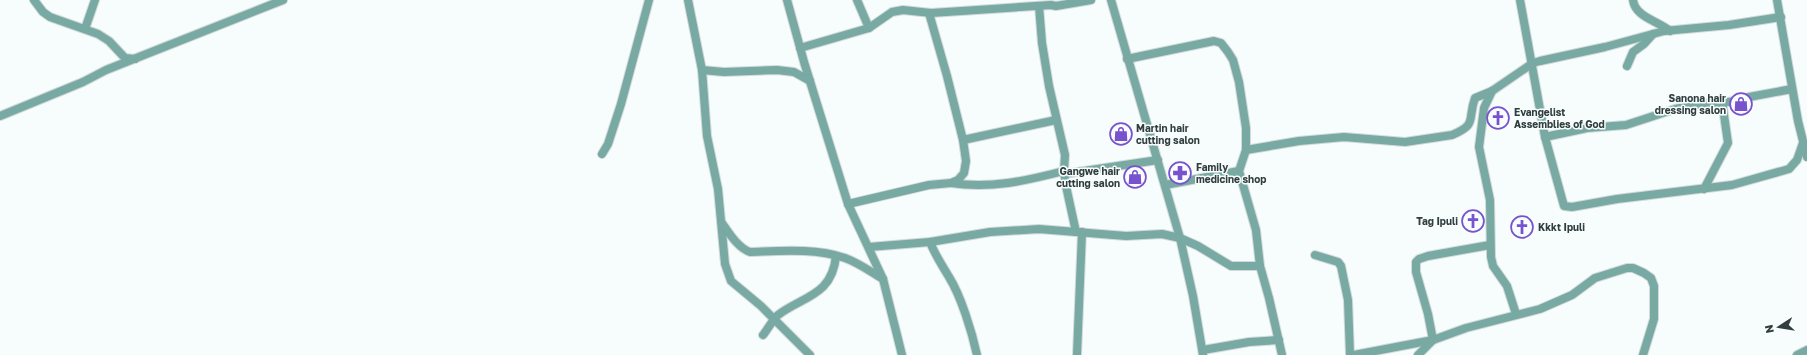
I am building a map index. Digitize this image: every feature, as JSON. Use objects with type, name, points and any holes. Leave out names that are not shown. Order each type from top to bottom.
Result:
[{"type":"street","points":[[34,0],[43,12],[50,17],[85,29],[105,38],[125,58],[139,58]]},
{"type":"street","points":[[85,29],[96,0]]},
{"type":"street","points":[[0,116],[83,82],[106,70],[280,0]]},
{"type":"street","points":[[602,154],[608,144],[624,97],[649,0]]},
{"type":"street","points":[[688,0],[702,70],[707,136],[718,189],[725,264],[731,281],[774,318],[810,355]]},
{"type":"street","points":[[787,0],[800,48],[848,204],[883,279],[902,355]]},
{"type":"street","points":[[857,0],[869,28]]},
{"type":"street","points":[[800,48],[869,28],[892,12],[903,10],[929,13],[1040,6],[1050,2],[1056,6],[1091,0]]},
{"type":"street","points":[[1111,0],[1180,238],[1203,352],[1249,342],[1279,340]]},
{"type":"street","points":[[1520,0],[1533,63],[1545,137],[1562,204],[1572,207],[1617,199],[1732,185],[1788,169],[1797,160],[1803,143]]},
{"type":"street","points":[[1633,0],[1639,13],[1661,24],[1670,31]]},
{"type":"street","points":[[1777,0],[1792,89],[1807,157]]},
{"type":"street","points":[[1040,6],[1042,43],[1056,120],[1065,155],[1064,172],[1079,232],[1077,355]]},
{"type":"street","points":[[929,13],[948,76],[963,140],[966,161],[964,173],[958,180],[951,183]]},
{"type":"street","points":[[1246,150],[1299,141],[1344,137],[1405,142],[1452,135],[1467,127],[1471,122],[1475,98],[1492,91],[1533,63],[1653,34],[1781,17]]},
{"type":"street","points":[[1628,66],[1633,52],[1644,44],[1653,34]]},
{"type":"street","points":[[1127,59],[1209,41],[1221,43],[1233,60],[1239,82],[1246,128],[1246,150],[1239,171],[1256,230],[1260,266],[1282,355]]},
{"type":"street","points":[[702,70],[724,72],[777,70],[794,72],[810,81]]},
{"type":"street","points":[[1545,137],[1592,127],[1626,125],[1675,109],[1722,101],[1740,101],[1749,97],[1792,89]]},
{"type":"street","points":[[1492,91],[1484,108],[1479,147],[1490,200],[1490,244],[1492,262],[1506,286],[1516,314]]},
{"type":"street","points":[[1704,189],[1722,158],[1728,143],[1722,101]]},
{"type":"street","points":[[963,140],[1056,120]]},
{"type":"street","points":[[848,204],[929,185],[951,183],[973,185],[1007,184],[1064,172],[1158,160]]},
{"type":"street","points":[[1165,185],[1239,171]]},
{"type":"street","points":[[721,222],[738,244],[750,252],[798,251],[846,258],[883,279]]},
{"type":"street","points":[[869,247],[930,242],[990,232],[1039,229],[1126,236],[1162,234],[1180,238],[1204,249],[1231,266],[1260,266]]},
{"type":"street","points":[[930,242],[935,255],[950,277],[960,301],[977,355]]},
{"type":"street","points":[[1433,340],[1428,314],[1416,272],[1416,262],[1419,259],[1428,256],[1490,244]]},
{"type":"street","points":[[1315,255],[1338,262],[1341,266],[1348,300],[1350,355]]},
{"type":"street","points":[[763,335],[773,322],[774,318],[812,296],[824,285],[835,266],[836,256]]},
{"type":"street","points":[[1354,355],[1433,340],[1466,328],[1540,309],[1569,297],[1595,278],[1627,268],[1633,268],[1651,278],[1654,286],[1654,319],[1643,355]]},
{"type":"street","points":[[1418,355],[1433,340]]},
{"type":"street","points":[[1797,355],[1807,350]]},
{"type":"place","name":"Sanona hair dressing salon","points":[[1741,104]]},
{"type":"place","name":"Evangelist Assemblies of God","points":[[1498,118]]},
{"type":"place","name":"Martin hair cutting salon","points":[[1121,134]]},
{"type":"place","name":"Family medicine shop","points":[[1180,173]]},
{"type":"place","name":"Gangwe hair cutting salon","points":[[1135,177]]},
{"type":"place","name":"Tag Ipuli","points":[[1473,221]]},
{"type":"place","name":"Kkkt Ipuli","points":[[1522,227]]}]
